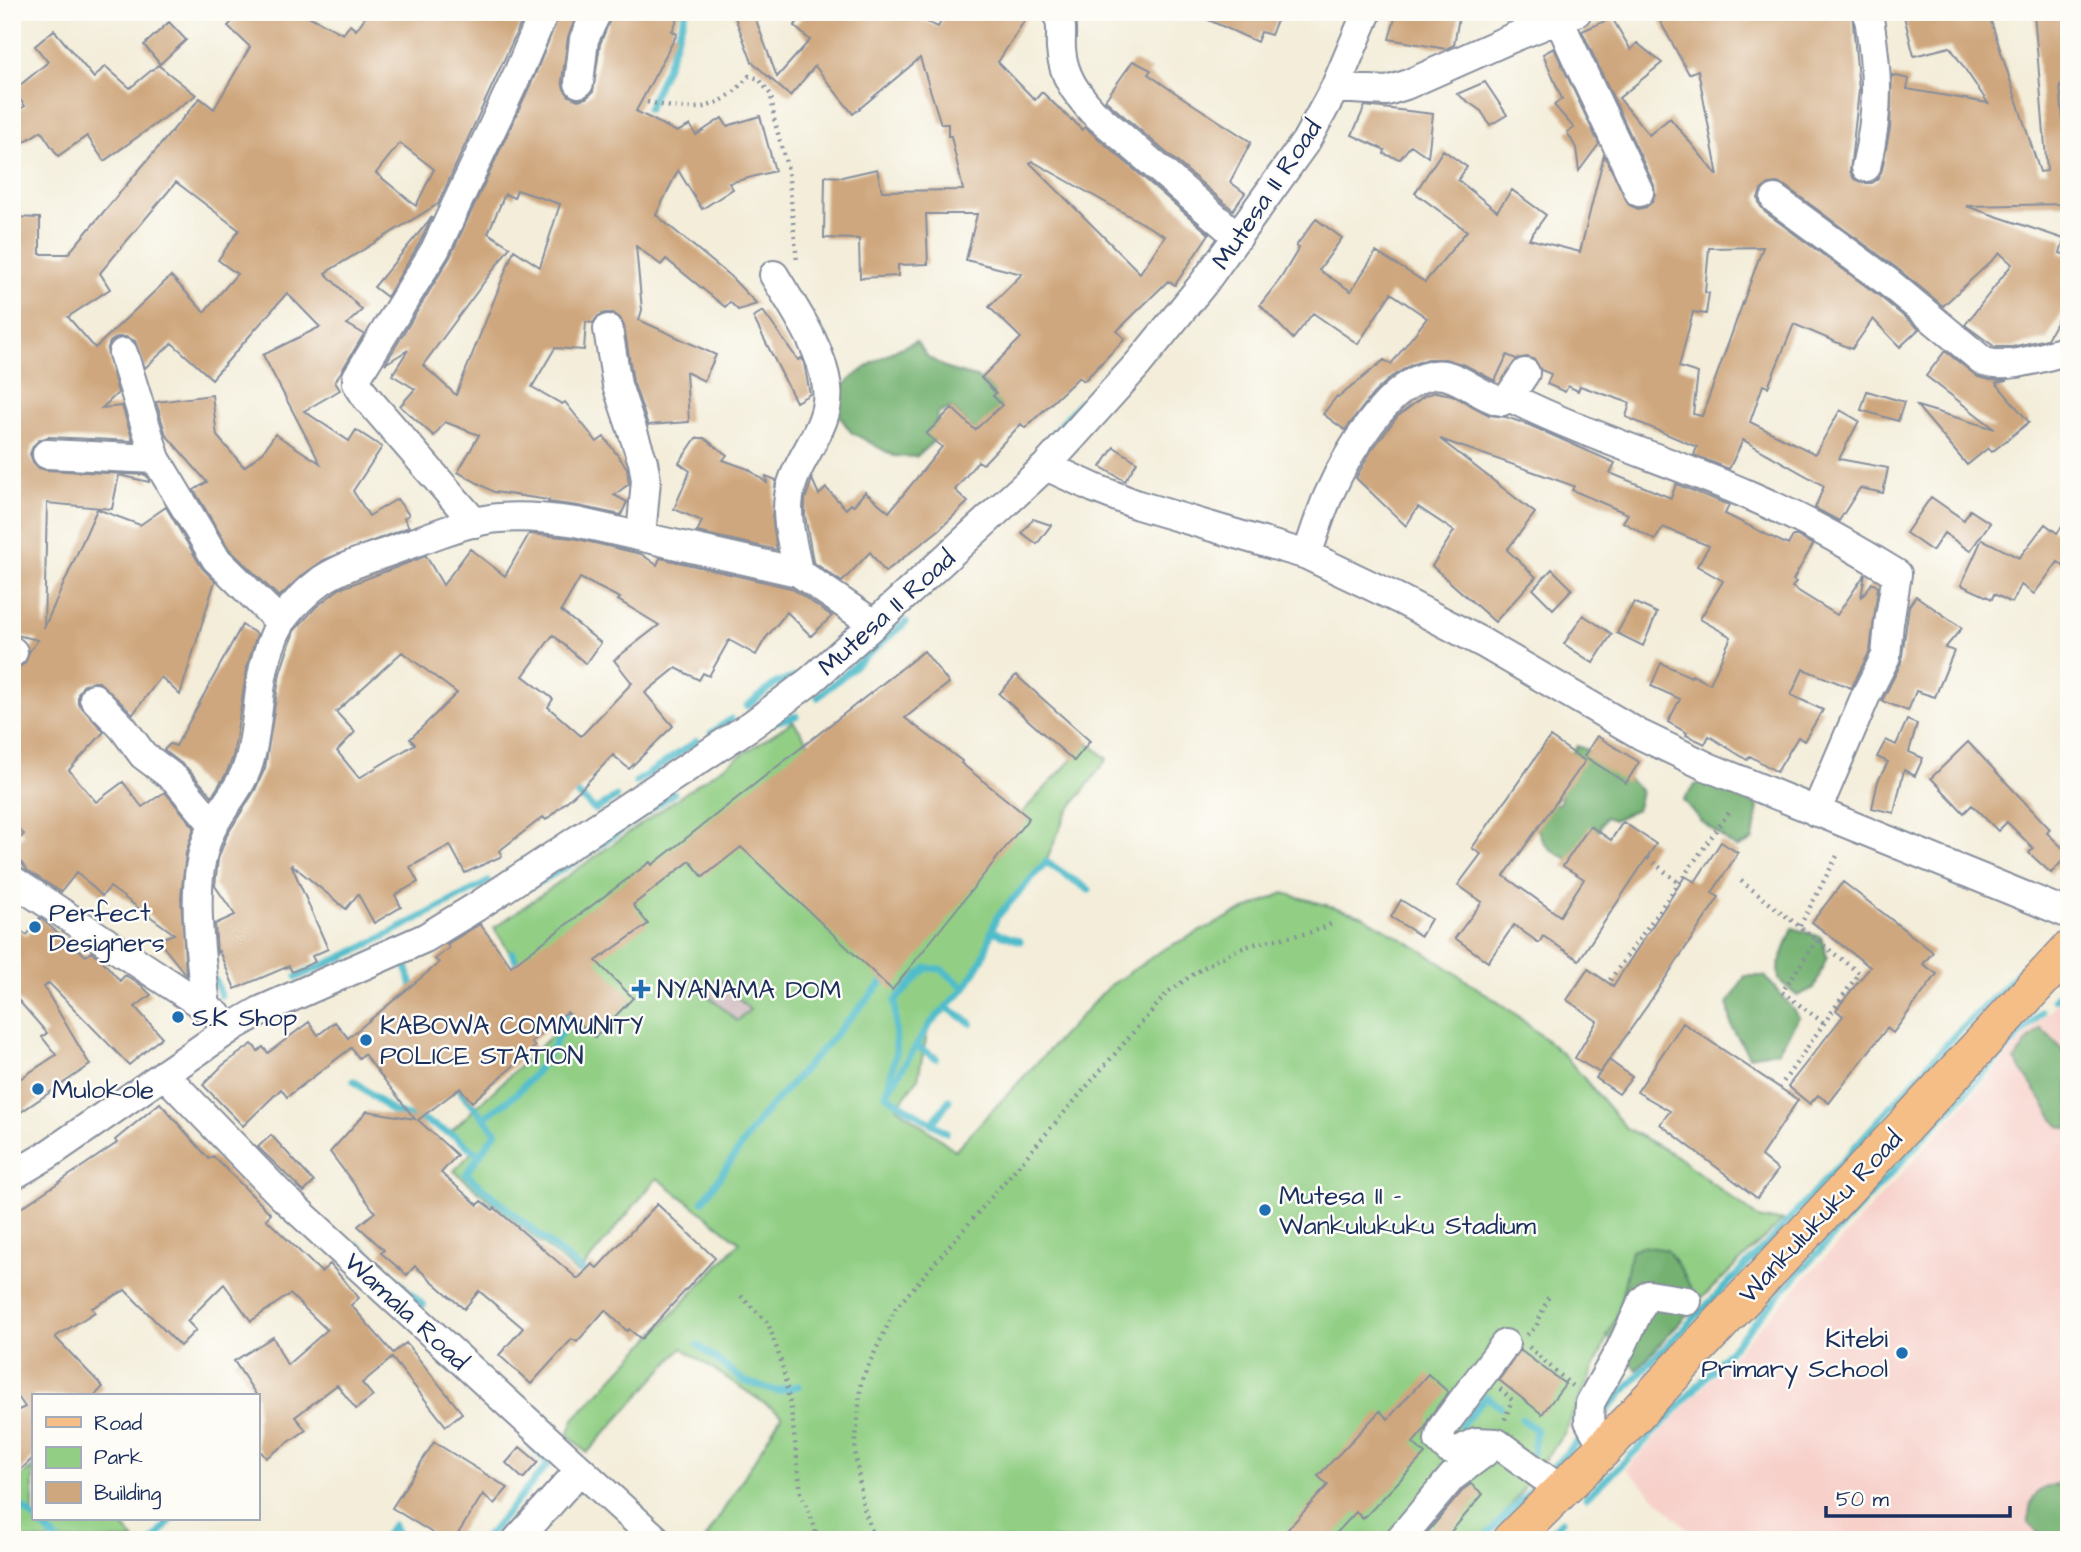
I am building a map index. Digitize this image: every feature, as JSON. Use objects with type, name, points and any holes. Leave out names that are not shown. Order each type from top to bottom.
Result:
[{"type":"main road","name":"Wankulukuku Road","points":[[1511,1540],[1604,1448],[2069,950]]},
{"type":"street","points":[[475,523],[366,397],[357,383],[357,377],[435,250],[544,12]]},
{"type":"street","points":[[579,83],[584,38],[597,12]]},
{"type":"street","points":[[1056,12],[1062,29],[1061,49],[1065,71],[1074,90],[1093,111],[1238,237]]},
{"type":"street","name":"Mutesa II Road","points":[[12,1175],[46,1156],[234,1026],[425,938],[476,907],[753,724],[810,681],[1046,466],[1138,363],[1203,284],[1306,141],[1335,88],[1367,12]]},
{"type":"street","points":[[1866,167],[1875,129],[1877,95],[1868,12]]},
{"type":"street","points":[[1335,88],[1387,91],[1568,16],[1584,78],[1606,118],[1639,192]]},
{"type":"street","points":[[1774,199],[1888,282],[1992,365],[2005,365],[2069,350]]},
{"type":"street","points":[[786,273],[804,326],[817,352],[827,389],[825,415],[789,496],[789,520],[798,572]]},
{"type":"street","points":[[608,329],[617,385],[643,462],[646,481],[640,536]]},
{"type":"street","points":[[123,353],[156,460],[216,559],[280,622]]},
{"type":"street","points":[[1307,555],[1328,496],[1342,468],[1356,444],[1395,396],[1414,382],[1434,374],[1453,378],[1502,401],[1509,397],[1525,373]]},
{"type":"street","points":[[1509,397],[1558,421],[1752,496],[1843,540],[1897,574],[1886,656],[1866,695],[1816,812]]},
{"type":"street","points":[[47,454],[156,460]]},
{"type":"street","points":[[1046,466],[1138,505],[1307,555],[1483,643],[1641,734],[1708,767],[2069,914]]},
{"type":"street","points":[[206,1007],[198,900],[204,848],[213,824],[248,766],[270,644],[290,608],[324,579],[347,567],[475,523],[509,517],[545,518],[640,536],[798,572],[874,624]]},
{"type":"street","points":[[94,698],[123,728],[143,755],[175,779],[213,824]]},
{"type":"street","points":[[12,880],[234,1026]]},
{"type":"street","name":"Wamala Road","points":[[164,1074],[282,1196],[657,1540]]},
{"type":"street","points":[[1604,1448],[1589,1421],[1590,1403],[1643,1301],[1649,1295],[1687,1301]]},
{"type":"street","points":[[1505,1345],[1442,1428],[1440,1440],[1448,1449],[1457,1452],[1476,1442],[1497,1443],[1560,1489]]},
{"type":"street","points":[[1399,1540],[1452,1477],[1497,1443]]},
{"type":"street","points":[[517,1540],[580,1470]]},
{"type":"path","points":[[650,102],[690,110],[714,104],[733,94],[749,76],[759,79],[771,95],[774,119],[788,170],[786,273]]},
{"type":"path","points":[[1610,980],[1730,811]]},
{"type":"path","points":[[1800,926],[1837,856]]},
{"type":"path","points":[[1648,858],[1679,883]]},
{"type":"path","points":[[1741,881],[1860,973],[1781,1085]]},
{"type":"path","points":[[874,1537],[863,1506],[855,1451],[861,1381],[896,1308],[1168,992],[1213,960],[1258,943],[1318,932],[1332,923]]},
{"type":"path","points":[[1818,940],[1782,992],[1824,1023]]},
{"type":"path","points":[[1550,1293],[1536,1327],[1522,1341],[1575,1388]]},
{"type":"path","points":[[741,1296],[768,1323],[782,1364],[791,1409],[801,1493],[815,1527],[817,1540]]},
{"type":"path","points":[[1483,1375],[1512,1400],[1497,1443]]},
{"type":"shaded area","points":[[718,978],[751,1010],[707,1050],[702,990]]},
{"type":"shaded area","name":"Kitebi Primary School","points":[[2069,992],[2069,1540],[1699,1540],[1626,1469],[1844,1237],[2038,1022]]},
{"type":"green space","points":[[916,341],[928,357],[950,370],[976,377],[1004,397],[1000,418],[976,432],[952,408],[938,413],[937,438],[916,457],[894,456],[851,432],[830,403],[857,374],[880,358]]},
{"type":"green space","name":"Mutesa II - Wankulukuku Stadium","points":[[793,721],[814,750],[1020,815],[1088,742],[1107,759],[1066,814],[1046,862],[996,918],[983,958],[965,988],[929,1025],[918,1078],[897,1107],[955,1150],[1108,987],[1164,949],[1284,893],[1361,915],[1423,951],[1514,1013],[1565,1056],[1626,1128],[1675,1155],[1761,1220],[1783,1220],[1698,1302],[1632,1250],[1619,1312],[1565,1432],[1501,1519],[1477,1540],[705,1540],[782,1415],[682,1348],[587,1453],[568,1435],[574,1419],[740,1242],[657,1178],[578,1274],[454,1171],[473,1151],[449,1133],[562,1026],[567,1013],[561,999],[528,981],[494,928],[702,781]],"holes":[[[718,978],[750,1010],[737,1021],[703,991]]]},
{"type":"green space","points":[[1577,746],[1606,757],[1641,791],[1637,809],[1614,820],[1605,817],[1593,842],[1576,863],[1546,845],[1539,833],[1533,812],[1541,807],[1560,803],[1565,763]]},
{"type":"green space","points":[[1711,778],[1749,793],[1758,807],[1753,840],[1736,848],[1700,820],[1683,800],[1695,785]]},
{"type":"green space","points":[[1793,928],[1821,937],[1827,957],[1814,988],[1797,996],[1779,980],[1778,967]]},
{"type":"green space","points":[[1745,976],[1765,976],[1799,1017],[1778,1051],[1749,1056],[1732,1028],[1728,1004]]},
{"type":"green space","points":[[2041,1028],[2069,1056],[2069,1129],[2059,1126],[2015,1060]]},
{"type":"green space","points":[[1642,1246],[1667,1250],[1682,1271],[1698,1302],[1637,1370],[1607,1336],[1619,1312],[1631,1250]]},
{"type":"green space","points":[[32,1468],[32,1520],[117,1520],[135,1540],[12,1540],[12,1472],[19,1478]]},
{"type":"green space","points":[[2069,1481],[2069,1540],[2044,1539],[2029,1524],[2033,1498],[2043,1489]]},
{"type":"building","points":[[242,12],[301,12],[343,34],[350,25],[356,30],[369,12],[526,12],[438,204],[325,273],[362,310],[347,324],[364,334],[335,382],[340,390],[304,411],[349,441],[356,430],[382,447],[353,491],[369,516],[397,499],[409,515],[404,518],[409,527],[324,560],[300,577],[279,597],[229,549],[194,490],[207,482],[166,435],[156,402],[212,395],[217,436],[244,467],[263,452],[275,434],[320,463],[263,355],[320,327],[287,293],[212,379],[172,343],[145,368],[135,341],[117,337],[110,342],[107,350],[118,393],[102,408],[122,406],[133,441],[48,437],[39,440],[30,454],[39,468],[46,470],[146,475],[149,480],[119,475],[112,509],[47,503],[44,628],[97,509],[140,525],[166,507],[202,568],[215,581],[180,695],[161,677],[133,714],[99,682],[83,686],[78,694],[78,703],[104,732],[69,770],[96,802],[123,782],[142,807],[165,792],[194,827],[186,853],[181,897],[186,975],[158,940],[174,934],[110,887],[102,896],[77,872],[61,892],[28,871],[12,852],[12,846],[24,834],[12,825],[12,675],[25,663],[38,640],[12,634],[13,217],[40,218],[40,254],[68,254],[200,98],[214,109],[250,47],[228,26]],"holes":[[[400,143],[434,169],[416,206],[376,173]],[[176,182],[239,230],[218,260],[237,274],[204,312],[171,276],[95,348],[68,317],[110,289],[100,273]]]},
{"type":"building","points":[[560,12],[578,12],[568,37],[562,81],[569,96],[578,100],[593,92],[600,44],[613,12],[681,12],[672,31],[677,34],[636,111],[677,132],[690,125],[696,135],[722,118],[727,126],[760,116],[775,171],[729,183],[733,189],[702,209],[678,170],[656,215],[730,276],[757,304],[738,310],[730,302],[725,307],[666,259],[661,265],[636,246],[642,310],[639,320],[716,355],[704,381],[686,372],[689,422],[648,425],[633,381],[624,326],[620,318],[613,313],[598,316],[593,323],[586,322],[584,350],[555,348],[532,387],[562,404],[565,402],[597,442],[604,437],[627,468],[629,484],[614,495],[627,502],[621,515],[494,492],[458,472],[479,435],[445,422],[434,436],[400,406],[415,389],[392,375],[408,350],[385,364],[450,257],[534,77]],"holes":[[[517,190],[560,204],[540,267],[514,250],[456,395],[423,365],[510,247],[488,233],[505,194],[514,198]]]},
{"type":"building","points":[[733,12],[753,12],[777,77],[810,40],[794,26],[807,12],[904,12],[938,27],[946,12],[1030,12],[998,62],[1035,100],[1042,92],[1082,130],[1085,127],[1209,234],[1175,285],[1168,281],[1117,331],[1125,339],[1084,381],[1079,377],[1025,428],[1021,424],[983,464],[978,461],[955,490],[968,502],[939,530],[885,572],[870,552],[842,582],[813,562],[805,515],[805,500],[812,479],[819,495],[826,488],[846,509],[851,504],[853,506],[865,492],[889,512],[942,447],[926,434],[952,408],[975,430],[1002,405],[993,396],[996,393],[981,378],[1021,338],[989,307],[1022,274],[966,260],[977,214],[926,214],[928,264],[898,265],[898,276],[860,278],[859,239],[824,238],[825,176],[842,177],[877,169],[882,191],[963,190],[951,136],[948,136],[948,124],[941,124],[920,58],[853,114],[815,66],[790,96],[752,62]],"holes":[[[1032,161],[1165,236],[1140,273],[1030,163]]]},
{"type":"building","points":[[1191,12],[1280,12],[1271,35],[1261,32],[1257,42]]},
{"type":"building","points":[[1397,12],[1460,12],[1454,45],[1446,49],[1389,39]]},
{"type":"building","points":[[1655,12],[1852,12],[1859,90],[1850,171],[1854,179],[1872,183],[1878,179],[1882,170],[1890,128],[1892,75],[1909,79],[1907,89],[1988,103],[1950,47],[1914,56],[1903,12],[1988,12],[2040,172],[2047,171],[2034,12],[2069,12],[2069,86],[2060,85],[2065,144],[2069,144],[2069,204],[1966,206],[2064,239],[2060,253],[2069,256],[2069,299],[2047,339],[2012,347],[1995,347],[1965,325],[2012,264],[2000,253],[1943,306],[1898,269],[1785,186],[1777,183],[1769,184],[1761,190],[1758,198],[1765,212],[1878,295],[1919,329],[1900,347],[1873,319],[1852,349],[1794,324],[1768,387],[1763,385],[1750,422],[1815,454],[1840,410],[1859,421],[1839,459],[1888,468],[1883,493],[1860,488],[1839,521],[1815,508],[1824,486],[1743,440],[1729,469],[1694,455],[1697,447],[1626,417],[1630,403],[1580,386],[1578,391],[1568,386],[1565,392],[1547,384],[1551,374],[1541,370],[1535,360],[1527,357],[1516,359],[1507,355],[1495,381],[1465,365],[1445,359],[1428,359],[1391,377],[1373,394],[1345,430],[1323,414],[1337,396],[1384,360],[1391,364],[1427,318],[1391,293],[1358,344],[1313,313],[1293,339],[1260,305],[1281,278],[1299,248],[1296,246],[1316,219],[1342,238],[1319,270],[1351,291],[1376,252],[1425,282],[1467,231],[1415,193],[1443,150],[1467,167],[1458,180],[1497,211],[1512,190],[1546,215],[1529,239],[1580,252],[1604,155],[1629,205],[1638,209],[1646,207],[1655,194],[1654,185],[1582,31],[1612,18],[1631,50],[1637,43],[1662,63],[1619,98],[1649,135],[1670,118],[1718,176],[1698,70],[1689,74]],"holes":[[[1763,247],[1702,416],[1693,414],[1698,373],[1679,367],[1693,312],[1706,314],[1709,248]]]},
{"type":"building","points":[[169,22],[186,40],[160,64],[144,45]]},
{"type":"building","points":[[54,30],[94,78],[105,66],[130,88],[158,65],[196,95],[104,161],[87,136],[58,156],[41,131],[12,150],[12,114],[25,106],[13,91],[48,62],[35,46]]},
{"type":"building","points":[[1554,48],[1599,144],[1579,171],[1576,148],[1567,132],[1574,128],[1554,105],[1562,99],[1543,54]]},
{"type":"building","points":[[1133,61],[1151,70],[1148,74],[1251,142],[1230,182],[1245,193],[1233,210],[1105,100]]},
{"type":"building","points":[[1485,82],[1507,115],[1490,125],[1481,111],[1457,94]]},
{"type":"building","points":[[1365,106],[1433,114],[1428,157],[1411,145],[1400,159],[1384,154],[1385,150],[1352,135]]},
{"type":"building","points":[[432,217],[420,242],[387,297],[374,287]]},
{"type":"building","points":[[763,311],[798,360],[802,358],[804,363],[810,394],[796,402],[753,317]]},
{"type":"building","points":[[1945,351],[1978,377],[2007,381],[1996,383],[2029,422],[1992,452],[1988,448],[1967,465],[1917,406],[1995,429],[1926,376]]},
{"type":"building","points":[[1867,391],[1904,402],[1898,421],[1861,410]]},
{"type":"building","points":[[1436,392],[1452,395],[1489,415],[1506,417],[1529,425],[1615,463],[1610,473],[1671,498],[1676,484],[1729,505],[1725,514],[1788,545],[1793,536],[1797,536],[1813,545],[1793,580],[1796,582],[1792,587],[1837,615],[1865,574],[1861,598],[1872,583],[1878,587],[1870,651],[1851,688],[1803,669],[1791,695],[1823,710],[1804,741],[1798,737],[1777,772],[1750,756],[1747,760],[1709,736],[1705,744],[1686,735],[1687,733],[1668,722],[1680,699],[1651,686],[1661,663],[1710,684],[1731,637],[1700,619],[1723,581],[1697,566],[1709,546],[1663,527],[1655,540],[1623,522],[1628,514],[1572,490],[1574,486],[1440,439],[1535,513],[1507,550],[1536,577],[1495,622],[1432,566],[1454,531],[1418,507],[1406,526],[1356,478],[1371,451],[1397,417],[1424,396]]},
{"type":"building","points":[[696,438],[704,438],[727,455],[723,460],[748,469],[767,483],[766,476],[776,480],[772,516],[777,550],[697,532],[702,521],[674,509],[690,471],[679,463]]},
{"type":"building","points":[[1114,447],[1137,462],[1125,481],[1101,467]]},
{"type":"building","points":[[1931,497],[1964,520],[1970,510],[1990,523],[1970,551],[1944,533],[1932,551],[1906,533]]},
{"type":"building","points":[[2069,518],[2069,570],[2058,562],[2034,594],[2021,585],[2012,603],[1994,594],[1992,599],[1961,585],[1982,539],[2019,558],[2045,524],[2057,533]]},
{"type":"building","points":[[1033,519],[1051,525],[1037,544],[1022,533]]},
{"type":"building","points":[[529,534],[573,538],[641,554],[657,565],[660,558],[791,588],[832,616],[811,636],[787,612],[756,655],[729,640],[709,676],[703,673],[699,680],[676,668],[645,693],[673,726],[629,769],[613,755],[546,820],[543,817],[499,851],[502,856],[465,873],[450,845],[410,867],[418,882],[395,895],[401,907],[374,923],[358,894],[346,909],[291,864],[328,949],[312,956],[315,962],[292,972],[289,966],[235,989],[219,951],[217,953],[215,924],[235,915],[215,886],[218,859],[227,835],[255,790],[265,768],[280,673],[294,631],[316,607],[339,589],[426,556],[443,585],[470,549],[505,576]],"holes":[[[580,578],[620,598],[618,600],[659,625],[614,660],[632,683],[581,736],[548,707],[553,699],[523,676],[553,635],[586,664],[601,643],[561,611]],[[402,652],[457,693],[410,739],[415,744],[359,778],[337,751],[355,732],[336,712]]]},
{"type":"building","points":[[1552,569],[1572,589],[1553,609],[1533,589]]},
{"type":"building","points":[[1916,596],[1962,628],[1945,648],[1954,651],[1935,697],[1916,691],[1908,711],[1882,701],[1901,663],[1909,606]]},
{"type":"building","points":[[1634,602],[1657,613],[1643,646],[1617,633]]},
{"type":"building","points":[[1583,615],[1612,634],[1593,663],[1564,644]]},
{"type":"building","points":[[242,625],[257,634],[247,667],[233,757],[212,796],[187,768],[164,750],[170,744],[176,746]]},
{"type":"building","points":[[924,651],[949,683],[905,718],[962,761],[961,763],[1029,818],[892,990],[741,847],[703,877],[690,861],[633,905],[648,924],[596,961],[633,998],[595,1037],[567,1012],[531,1042],[535,1047],[472,1102],[460,1088],[418,1120],[457,1155],[441,1173],[478,1205],[481,1201],[493,1210],[495,1208],[578,1279],[592,1264],[597,1268],[657,1204],[715,1258],[641,1339],[629,1329],[627,1331],[605,1310],[577,1342],[572,1339],[531,1384],[499,1355],[523,1328],[479,1291],[464,1309],[415,1266],[407,1275],[381,1253],[384,1250],[358,1226],[375,1212],[330,1152],[367,1111],[415,1119],[364,1054],[359,1058],[351,1048],[287,1097],[281,1089],[243,1126],[203,1085],[223,1065],[252,1044],[258,1051],[263,1047],[268,1053],[309,1022],[318,1035],[335,1022],[348,1038],[439,963],[435,959],[449,948],[447,944],[480,924],[511,966],[650,862],[652,865]]},
{"type":"building","points":[[1016,675],[1090,741],[1074,761],[999,694]]},
{"type":"building","points":[[1907,720],[1917,724],[1909,752],[1923,758],[1915,776],[1904,770],[1894,813],[1872,808],[1878,781],[1888,762],[1877,757],[1886,740],[1896,745]]},
{"type":"building","points":[[1597,736],[1639,762],[1626,783],[1584,756]]},
{"type":"building","points":[[1550,737],[1585,761],[1504,876],[1560,916],[1584,879],[1563,866],[1590,826],[1611,840],[1623,822],[1656,844],[1579,960],[1543,936],[1539,943],[1514,925],[1488,962],[1455,938],[1482,902],[1458,885],[1481,854],[1472,848]]},
{"type":"building","points":[[1968,742],[2050,829],[2047,833],[2069,854],[2051,873],[2029,853],[2033,848],[2007,822],[1998,831],[1972,805],[1964,813],[1931,778]]},
{"type":"building","points":[[1721,842],[1738,853],[1712,893],[1719,897],[1600,1073],[1575,1058],[1597,1021],[1567,1000],[1588,969],[1613,986],[1685,876],[1695,882]]},
{"type":"building","points":[[1843,882],[1933,952],[1923,964],[1937,974],[1893,1033],[1887,1028],[1829,1103],[1818,1095],[1810,1104],[1788,1086],[1843,1016],[1836,1010],[1870,967],[1812,922]]},
{"type":"building","points":[[1401,900],[1431,919],[1421,936],[1391,917]]},
{"type":"building","points":[[40,918],[86,956],[91,952],[100,958],[120,981],[125,975],[141,985],[151,995],[135,1007],[162,1037],[129,1065],[49,983],[44,987],[90,1065],[12,1118],[12,1084],[56,1055],[42,1037],[47,1033],[12,993],[12,926],[27,935]]},
{"type":"building","points":[[1683,1023],[1798,1100],[1761,1156],[1778,1170],[1757,1198],[1660,1124],[1670,1111],[1637,1092]]},
{"type":"building","points":[[1609,1060],[1632,1077],[1619,1094],[1596,1078]]},
{"type":"building","points":[[160,1103],[209,1159],[213,1156],[271,1214],[266,1219],[321,1272],[330,1264],[359,1298],[351,1305],[393,1353],[406,1343],[462,1413],[446,1426],[392,1358],[362,1383],[373,1396],[356,1409],[337,1385],[295,1417],[306,1430],[266,1458],[259,1449],[259,1394],[256,1394],[234,1361],[273,1337],[287,1365],[327,1330],[290,1294],[251,1321],[224,1284],[187,1321],[196,1330],[180,1346],[125,1290],[92,1308],[95,1312],[55,1337],[103,1387],[96,1394],[32,1394],[32,1459],[12,1478],[12,1413],[25,1407],[12,1388],[12,1214],[117,1143],[115,1140]]},
{"type":"building","points":[[271,1135],[314,1182],[304,1192],[258,1147]]},
{"type":"building","points":[[1520,1350],[1565,1384],[1542,1414],[1499,1380]]},
{"type":"building","points":[[1428,1374],[1448,1392],[1413,1443],[1425,1454],[1363,1519],[1356,1512],[1330,1540],[1278,1540],[1328,1485],[1318,1476],[1380,1411],[1388,1419]]},
{"type":"building","points":[[434,1442],[508,1488],[494,1504],[483,1494],[454,1540],[444,1540],[392,1508]]},
{"type":"building","points":[[520,1447],[538,1462],[523,1479],[506,1463]]},
{"type":"building","points":[[1471,1484],[1483,1494],[1444,1540],[1421,1540],[1464,1489]]},
{"type":"waterway","points":[[648,109],[686,12]]},
{"type":"waterway","points":[[1046,442],[1080,402]]},
{"type":"waterway","points":[[818,697],[906,622]]},
{"type":"waterway","points":[[747,706],[776,683],[799,676]]},
{"type":"waterway","points":[[775,722],[796,716]]},
{"type":"waterway","points":[[711,733],[731,719]]},
{"type":"waterway","points":[[636,782],[697,741]]},
{"type":"waterway","points":[[570,787],[595,810],[616,797]]},
{"type":"waterway","points":[[529,888],[575,862],[674,793]]},
{"type":"waterway","points":[[886,1095],[929,1025],[965,988],[983,958],[996,918],[1046,862],[1089,890]]},
{"type":"waterway","points":[[297,977],[362,948],[488,882]]},
{"type":"waterway","points":[[992,931],[1020,941]]},
{"type":"waterway","points":[[1598,1420],[1776,1235],[1953,1037],[2043,949]]},
{"type":"waterway","points":[[512,953],[520,968]]},
{"type":"waterway","points":[[414,992],[405,963],[417,956]]},
{"type":"waterway","points":[[946,1132],[886,1095],[896,1054],[895,1001],[926,968],[941,969],[965,988]]},
{"type":"waterway","points":[[703,1201],[762,1116],[888,976]]},
{"type":"waterway","points":[[215,980],[221,995]]},
{"type":"waterway","points":[[2054,999],[2069,984]]},
{"type":"waterway","points":[[484,1118],[519,1091],[542,1063],[563,1026],[564,1006]]},
{"type":"waterway","points":[[946,1007],[971,1023]]},
{"type":"waterway","points":[[1586,1497],[1665,1421],[2042,1012]]},
{"type":"waterway","points":[[916,1046],[936,1058]]},
{"type":"waterway","points":[[462,1080],[459,1085],[462,1093],[496,1132],[466,1174],[582,1271]]},
{"type":"waterway","points":[[354,1081],[392,1111],[427,1122],[455,1136],[479,1155]]},
{"type":"waterway","points":[[932,1124],[949,1100]]},
{"type":"waterway","points":[[358,1245],[423,1305]]},
{"type":"waterway","points":[[698,1345],[744,1381],[776,1391],[798,1386]]},
{"type":"waterway","points":[[1461,1426],[1486,1396],[1500,1407]]},
{"type":"waterway","points":[[1522,1419],[1536,1430],[1533,1452]]},
{"type":"waterway","points":[[1553,1467],[1586,1433]]},
{"type":"waterway","points":[[481,1540],[491,1532],[548,1464],[530,1445]]},
{"type":"waterway","points":[[1482,1540],[1534,1487]]},
{"type":"waterway","points":[[12,1498],[32,1516]]},
{"type":"waterway","points":[[37,1520],[56,1540]]},
{"type":"waterway","points":[[154,1540],[171,1520]]},
{"type":"waterway","points":[[1542,1540],[1562,1521]]},
{"type":"waterway","points":[[382,1540],[393,1525],[400,1540]]},
{"type":"place","name":"Perfect Designers","points":[[35,927]]},
{"type":"place","name":"NYANAMA DOM","points":[[641,989]]},
{"type":"place","name":"S.K Shop","points":[[178,1017]]},
{"type":"place","name":"KABOWA COMMUNITY POLICE STATION","points":[[366,1040]]},
{"type":"place","name":"Mulokole","points":[[38,1089]]},
{"type":"place","name":"Mutesa II - Wankulukuku Stadium","points":[[1265,1210]]},
{"type":"place","name":"Kitebi Primary School","points":[[1902,1353]]}]
